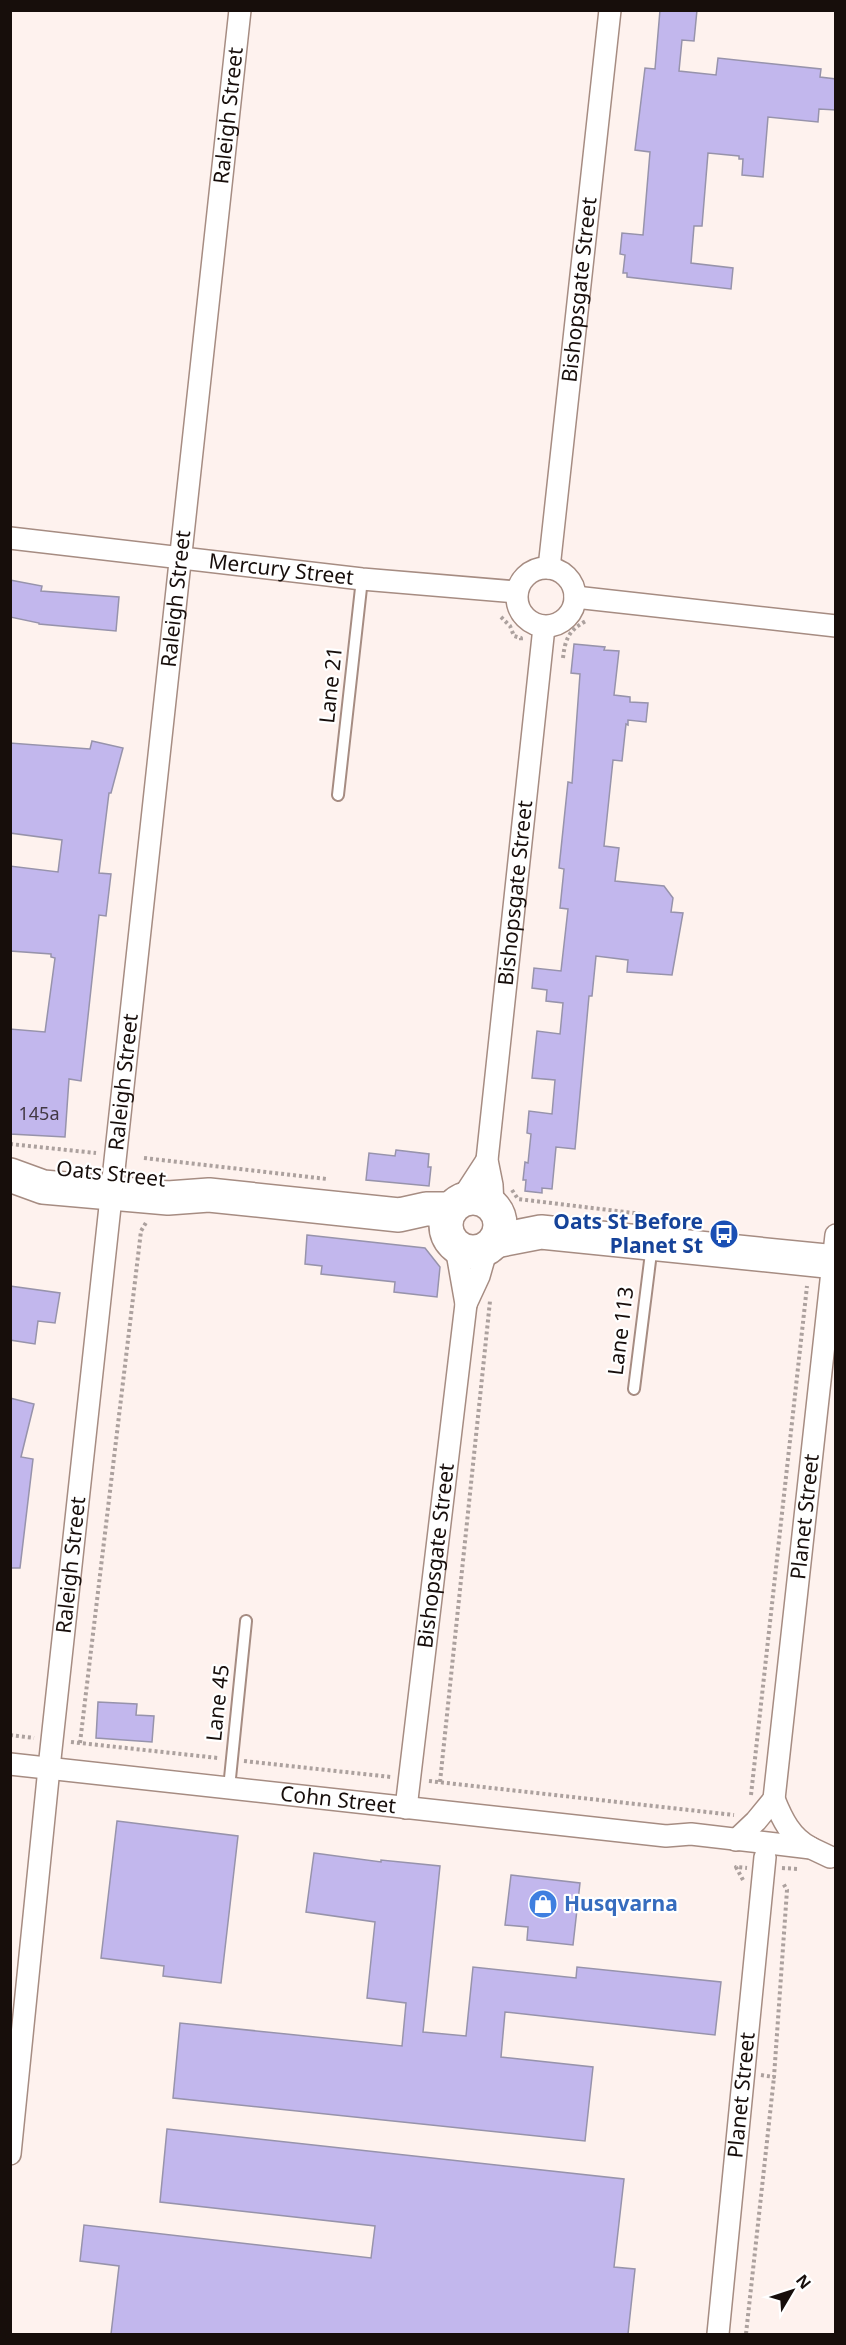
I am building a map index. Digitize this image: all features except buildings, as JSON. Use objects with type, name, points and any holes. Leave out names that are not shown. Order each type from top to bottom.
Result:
[{"type":"main road","name":"Oats Street","points":[[10,1170],[43,1167],[108,1174],[168,1198],[209,1195],[399,1215],[422,1227],[477,1220],[541,1232],[650,1228],[834,1253]]},
{"type":"main road","name":"Oats Street","points":[[10,1174],[43,1186],[108,1174]]},
{"type":"street","name":"Raleigh Street","points":[[10,2154],[108,1174],[181,556],[240,10]]},
{"type":"street","name":"Bishopsgate Street","points":[[549,568],[610,10]]},
{"type":"street","name":"Mercury Street","points":[[10,538],[181,556],[362,579],[517,592]]},
{"type":"street","points":[[549,568],[565,574],[576,597],[569,616],[562,622],[544,627],[526,619],[517,602],[517,592],[519,584],[532,571],[549,568]]},
{"type":"street","points":[[576,597],[836,626]]},
{"type":"street","name":"Bishopsgate Street","points":[[406,1808],[466,1304],[487,1160],[544,627]]},
{"type":"street","name":"Bishopsgate Street","points":[[466,1304],[479,1276],[477,1220],[492,1185],[487,1160]]},
{"type":"street","name":"Planet Street","points":[[774,1799],[834,1253]]},
{"type":"street","name":"Cohn Street","points":[[10,1764],[666,1836],[691,1834],[811,1848],[833,1858]]},
{"type":"street","points":[[736,1840],[774,1799],[784,1821],[796,1838],[811,1848]]},
{"type":"street","name":"Cohn Street","points":[[666,1836],[683,1845],[765,1857],[811,1861],[833,1858]]},
{"type":"street","name":"Planet Street","points":[[718,2334],[765,1857]]},
{"type":"lane","name":"Lane 21","points":[[338,795],[362,579]]},
{"type":"lane","name":"Lane 113","points":[[634,1389],[650,1228]]},
{"type":"lane","name":"Lane 45","points":[[229,1788],[246,1621]]},
{"type":"path","points":[[501,617],[510,626],[514,636],[521,638]]},
{"type":"path","points":[[562,666],[565,642],[570,632],[586,621]]},
{"type":"path","points":[[10,1144],[108,1174]]},
{"type":"path","points":[[144,1158],[334,1180]]},
{"type":"path","points":[[477,1220],[518,1199],[650,1228]]},
{"type":"path","points":[[80,1743],[141,1231],[151,1216]]},
{"type":"path","points":[[751,1798],[807,1286]]},
{"type":"path","points":[[440,1782],[491,1297]]},
{"type":"path","points":[[746,2334],[774,2077]]},
{"type":"place","name":"Oats St Before Planet St","points":[[724,1234]]},
{"type":"place","name":"Husqvarna","points":[[543,1904]]}]
